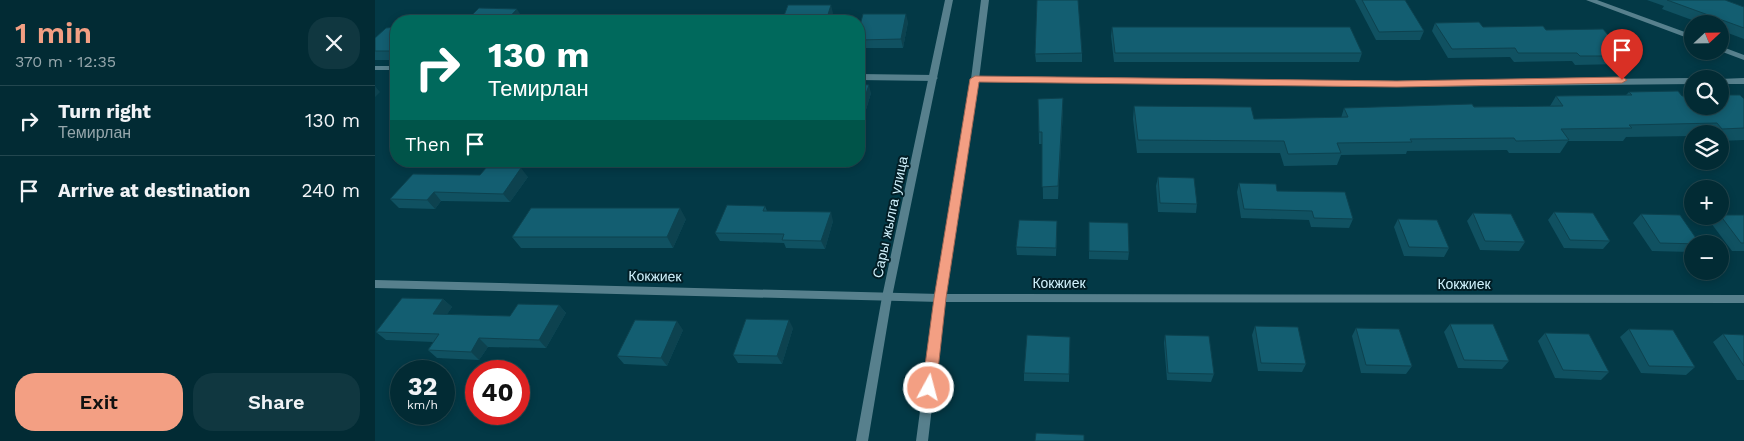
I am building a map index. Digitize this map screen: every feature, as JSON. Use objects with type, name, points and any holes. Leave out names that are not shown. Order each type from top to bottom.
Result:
[{"type":"street","name":"Сары жылга улица","points":[[862,441],[887,297],[949,0]]},
{"type":"street","points":[[922,441],[940,298],[975,79],[985,0]]},
{"type":"street","points":[[1590,0],[1684,35]]},
{"type":"street","points":[[1729,52],[1744,58]]},
{"type":"street","points":[[375,68],[390,68]]},
{"type":"street","points":[[865,77],[934,78]]},
{"type":"street","points":[[975,79],[1397,84],[1684,81]]},
{"type":"street","points":[[1729,81],[1744,81]]},
{"type":"street","name":"Кокжиек","points":[[375,284],[940,298],[1744,299]]},
{"type":"building","points":[[1037,0],[1078,0],[1082,53],[1035,54]]},
{"type":"building","points":[[1362,0],[1405,0],[1424,31],[1379,32]]},
{"type":"building","points":[[1667,0],[1725,0],[1744,7],[1744,28],[1729,23],[1729,15],[1708,15]]},
{"type":"building","points":[[788,5],[831,5],[828,15],[784,15]]},
{"type":"building","points":[[479,8],[517,9],[512,15],[472,15]]},
{"type":"building","points":[[906,14],[901,39],[865,40],[865,15],[863,15]]},
{"type":"building","points":[[1479,22],[1483,27],[1543,26],[1546,30],[1603,29],[1626,56],[1580,56],[1577,53],[1518,53],[1515,48],[1452,49],[1435,23]]},
{"type":"building","points":[[1112,27],[1350,27],[1362,53],[1115,53]]},
{"type":"building","points":[[386,28],[390,28],[390,51],[375,51],[375,38]]},
{"type":"building","points":[[865,85],[869,85],[865,96]]},
{"type":"building","points":[[1678,91],[1684,96],[1684,115],[1729,115],[1729,95],[1740,95],[1744,99],[1744,128],[1729,129],[1729,125],[1719,125],[1717,123],[1629,125],[1632,128],[1561,129],[1569,140],[1516,141],[1514,138],[1410,139],[1412,142],[1337,143],[1341,153],[1288,154],[1284,141],[1138,140],[1134,106],[1251,107],[1254,119],[1348,117],[1344,108],[1472,104],[1474,107],[1563,106],[1556,96],[1632,95],[1629,92]]},
{"type":"building","points":[[1063,98],[1058,186],[1042,187],[1042,132],[1039,132],[1038,99]]},
{"type":"building","points":[[486,168],[521,168],[503,194],[434,192],[427,200],[390,199],[413,174],[480,175]]},
{"type":"building","points":[[1158,177],[1194,178],[1197,204],[1160,203]]},
{"type":"building","points":[[1239,183],[1276,184],[1277,191],[1345,192],[1353,219],[1314,218],[1312,211],[1244,209]]},
{"type":"building","points":[[727,205],[765,206],[763,211],[831,212],[821,241],[782,240],[784,234],[715,233]]},
{"type":"building","points":[[531,208],[680,208],[667,237],[512,237]]},
{"type":"building","points":[[1554,212],[1593,213],[1610,241],[1570,240]]},
{"type":"building","points":[[1473,213],[1511,214],[1525,242],[1485,241]]},
{"type":"building","points":[[1641,214],[1680,215],[1684,221],[1684,225],[1687,225],[1694,235],[1684,235],[1684,244],[1660,243]]},
{"type":"building","points":[[1729,215],[1744,215],[1744,243],[1741,243],[1728,225]]},
{"type":"building","points":[[1398,219],[1437,220],[1449,248],[1409,247]]},
{"type":"building","points":[[1019,220],[1057,221],[1056,248],[1016,247]]},
{"type":"building","points":[[1089,222],[1128,223],[1129,252],[1089,251]]},
{"type":"building","points":[[402,298],[443,299],[433,314],[510,316],[518,304],[559,305],[539,340],[479,338],[471,352],[428,350],[439,334],[376,332]]},
{"type":"building","points":[[746,319],[789,320],[777,356],[733,355]]},
{"type":"building","points":[[635,320],[677,321],[661,358],[617,356]]},
{"type":"building","points":[[1450,324],[1493,324],[1509,361],[1464,360]]},
{"type":"building","points":[[1255,326],[1298,327],[1306,364],[1261,363]]},
{"type":"building","points":[[1356,328],[1399,329],[1412,366],[1366,365]]},
{"type":"building","points":[[1629,329],[1673,330],[1695,367],[1649,366]]},
{"type":"building","points":[[1545,333],[1589,334],[1609,372],[1563,370]]},
{"type":"building","points":[[1723,334],[1744,335],[1744,366]]},
{"type":"building","points":[[1027,335],[1070,337],[1069,374],[1024,373]]},
{"type":"building","points":[[1165,335],[1209,336],[1214,374],[1168,373]]},
{"type":"building","points":[[1036,433],[1084,435],[1084,441],[1035,441]]},
{"type":"route","points":[[929,388],[940,298],[975,79],[1397,84],[1622,80]]}]
